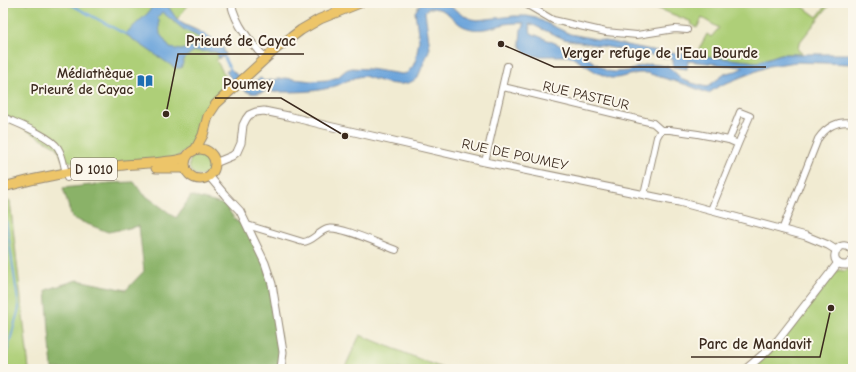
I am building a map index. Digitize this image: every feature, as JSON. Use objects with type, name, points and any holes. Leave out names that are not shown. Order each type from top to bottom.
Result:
[{"type":"main road","points":[[195,150],[206,151],[212,156],[215,163],[214,170],[209,176],[202,179],[190,176],[185,168],[186,158],[195,150],[203,135],[206,123],[212,110],[219,101],[290,37],[320,19],[360,3]]},
{"type":"main road","points":[[203,135],[206,151]]},
{"type":"main road","name":"D 1010","points":[[3,187],[124,165],[176,161],[186,158]]},
{"type":"main road","name":"D 1010","points":[[3,192],[66,175],[157,168],[185,168]]},
{"type":"street","points":[[231,3],[233,13],[245,34],[266,59]]},
{"type":"street","points":[[524,3],[553,20],[606,32],[637,35],[675,29],[687,30]]},
{"type":"street","points":[[485,162],[507,66]]},
{"type":"street","name":"RUE PASTEUR","points":[[503,87],[653,123],[661,130],[698,134],[729,140],[738,144]]},
{"type":"street","name":"RUE DE POUMEY","points":[[215,163],[232,156],[237,152],[242,143],[242,125],[249,116],[256,112],[264,111],[485,162],[644,194],[711,210],[818,241],[836,250]]},
{"type":"street","points":[[711,210],[750,116],[740,112],[729,140]]},
{"type":"street","points":[[3,117],[49,139],[57,147],[63,158],[66,175]]},
{"type":"street","points":[[782,230],[818,139],[822,133],[833,125],[845,122],[853,123]]},
{"type":"street","points":[[644,194],[657,137],[661,130]]},
{"type":"street","points":[[209,176],[225,196],[237,206],[265,263],[272,284],[283,352],[281,369]]},
{"type":"street","points":[[247,224],[303,242],[307,242],[320,232],[327,229],[338,228],[396,250]]},
{"type":"street","points":[[838,263],[834,255],[836,250],[845,246],[852,248]]},
{"type":"street","points":[[838,263],[847,265],[853,262]]},
{"type":"street","points":[[746,369],[778,340],[838,263]]},
{"type":"green space","points":[[3,3],[190,3],[177,19],[183,24],[221,43],[226,55],[216,60],[230,84],[215,97],[206,108],[192,146],[174,159],[94,166],[63,160],[57,147],[3,117]]},
{"type":"green space","points":[[644,3],[798,3],[817,17],[828,3],[831,3],[799,43],[798,50],[803,54],[781,54],[757,62],[695,56],[707,34],[711,37],[719,28],[702,18],[697,28],[691,24],[692,22]]},
{"type":"green space","points":[[200,154],[208,157],[211,165],[208,173],[200,176],[192,173],[189,165],[192,157]]},
{"type":"green space","points":[[134,182],[142,193],[176,218],[191,196],[225,205],[236,221],[247,225],[265,263],[283,352],[281,369],[52,369],[46,290],[77,280],[126,290],[144,271],[139,226],[108,232],[72,218],[63,188]]},
{"type":"green space","points":[[10,201],[29,369],[3,369],[3,203]]},
{"type":"green space","points":[[853,268],[853,369],[752,369],[779,345],[838,270],[845,271]]},
{"type":"green space","points":[[360,335],[444,369],[344,369]]},
{"type":"water","points":[[150,3],[166,3],[176,18],[183,24],[221,43],[226,55],[219,58],[216,52],[195,51],[185,58],[181,68],[175,68],[125,34],[148,13],[153,5]],"holes":[[[162,12],[183,29],[204,40],[205,43],[181,50],[170,48],[160,34],[159,20],[157,18]]]},
{"type":"water","points":[[421,3],[444,3],[471,19],[477,20],[527,16],[536,18],[570,34],[657,51],[757,62],[781,54],[853,54],[853,64],[796,62],[769,66],[719,86],[707,93],[687,85],[647,73],[638,73],[617,78],[610,78],[596,72],[570,56],[533,56],[525,53],[520,45],[521,29],[524,27],[524,23],[507,24],[487,29],[473,29],[458,23],[442,10],[428,8],[425,12],[430,48],[418,77],[413,81],[392,84],[364,76],[329,88],[304,92],[267,91],[250,93],[238,86],[226,71],[231,69],[237,75],[250,83],[261,78],[264,81],[285,78],[312,81],[328,80],[338,77],[346,70],[351,68],[402,74],[407,73],[413,66],[416,59],[419,40],[415,12]],"holes":[[[529,24],[564,39],[673,59],[673,67],[687,69],[688,61],[744,67],[736,71],[726,73],[707,87],[683,80],[668,66],[650,64],[628,71],[607,71],[581,54],[531,33]]]},
{"type":"waterway","points":[[68,3],[125,34]]},
{"type":"waterway","points":[[223,55],[231,71]]},
{"type":"waterway","points":[[3,199],[19,308],[3,366]]},
{"type":"place","name":"Verger refuge de l'Eau Bourde","points":[[501,44]]},
{"type":"place","name":"Médiathèque Prieuré de Cayac","points":[[145,81]]},
{"type":"place","name":"Prieuré de Cayac","points":[[166,114]]},
{"type":"place","name":"Poumey","points":[[345,136]]},
{"type":"place","name":"Parc de Mandavit","points":[[831,308]]}]
